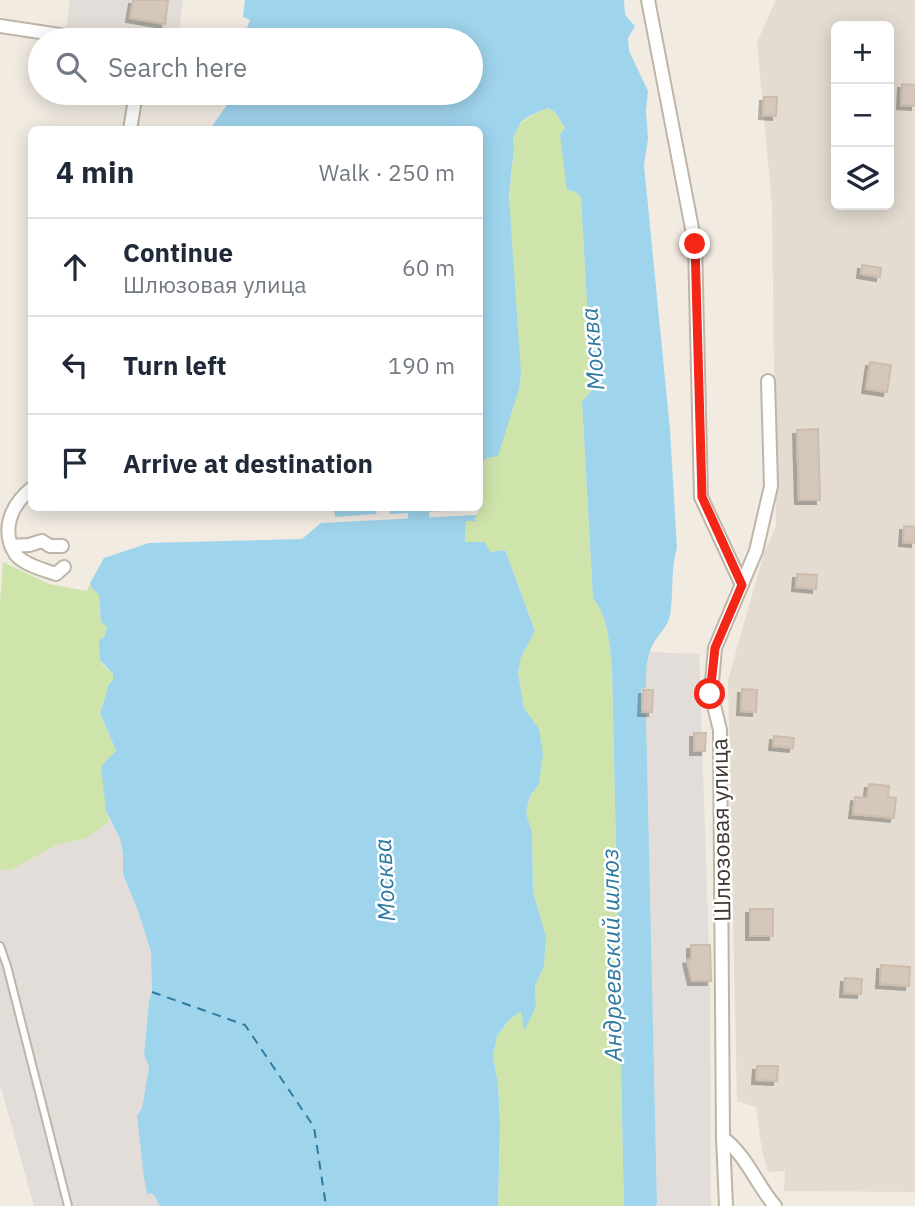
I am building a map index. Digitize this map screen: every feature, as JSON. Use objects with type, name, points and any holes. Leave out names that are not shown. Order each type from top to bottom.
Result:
[{"type":"street","points":[[648,0],[695,244],[702,497],[742,585]]},
{"type":"street","points":[[0,26],[28,30]]},
{"type":"street","points":[[131,126],[134,105]]},
{"type":"street","name":"Шлюзовая улица","points":[[726,1206],[723,1138],[720,730],[710,694],[715,648],[756,551],[771,486],[768,381]]},
{"type":"street","points":[[28,491],[7,517],[6,534],[11,546],[17,556],[39,568],[57,574],[65,568]]},
{"type":"street","points":[[11,546],[42,541],[50,546],[62,546]]},
{"type":"street","points":[[723,1138],[734,1146],[775,1206]]},
{"type":"lane","points":[[0,946],[11,979],[68,1206]]},
{"type":"shaded area","points":[[70,0],[183,0],[179,28],[66,28]]},
{"type":"shaded area","points":[[776,0],[915,0],[915,1192],[784,1191],[785,1171],[768,1172],[756,1107],[737,1101],[728,680],[764,553],[776,526],[772,206],[757,42]]},
{"type":"shaded area","points":[[650,652],[699,654],[710,979],[711,1206],[655,1206],[646,715],[641,714],[641,689],[646,687],[646,668]]},
{"type":"shaded area","points":[[110,821],[120,839],[123,874],[151,952],[152,992],[144,1055],[149,1067],[142,1108],[137,1116],[147,1195],[155,1195],[160,1206],[34,1206],[0,1084],[0,870],[11,870],[56,845],[85,839]]},
{"type":"green space","points":[[548,108],[555,112],[565,128],[567,190],[576,192],[581,198],[592,390],[582,402],[593,598],[605,623],[612,668],[624,1206],[498,1206],[500,1125],[498,1084],[493,1057],[497,1036],[508,1021],[522,1010],[524,1029],[536,1007],[535,986],[544,966],[546,937],[533,892],[532,832],[526,813],[530,796],[539,784],[539,729],[524,708],[518,673],[521,657],[535,631],[505,550],[490,552],[465,543],[466,521],[475,521],[479,511],[483,511],[483,477],[513,140],[518,127],[528,118]]},
{"type":"green space","points":[[3,562],[49,584],[87,591],[90,583],[99,595],[101,622],[107,627],[102,664],[113,674],[100,713],[116,752],[106,811],[110,821],[85,839],[56,845],[11,870],[0,870],[0,603]]},
{"type":"water","points":[[245,0],[624,0],[625,15],[635,26],[628,38],[629,51],[648,91],[648,139],[644,165],[670,430],[677,548],[670,615],[650,650],[646,687],[641,689],[641,713],[646,714],[655,1206],[624,1206],[612,668],[605,623],[593,598],[582,402],[592,390],[581,198],[576,192],[567,190],[560,135],[565,128],[555,112],[548,108],[521,122],[513,137],[509,196],[521,374],[519,389],[498,456],[486,458],[483,473],[483,126],[212,126],[227,105],[483,105],[483,28],[247,28],[250,20],[243,17]]},
{"type":"water","points":[[334,511],[377,511],[376,514],[335,517]]},
{"type":"water","points":[[390,511],[444,511],[390,514]]},
{"type":"water","points":[[476,515],[475,521],[466,521],[465,542],[485,542],[490,552],[505,550],[535,631],[521,657],[518,673],[524,708],[539,729],[543,754],[539,784],[530,796],[526,813],[532,832],[533,892],[546,937],[544,966],[535,986],[536,1007],[524,1031],[521,1011],[508,1021],[497,1036],[493,1057],[498,1084],[500,1125],[498,1206],[160,1206],[154,1195],[147,1195],[137,1116],[142,1108],[149,1067],[144,1055],[152,992],[151,952],[123,874],[120,839],[106,811],[101,766],[116,751],[100,713],[113,674],[100,660],[99,640],[105,636],[107,627],[101,622],[99,595],[90,583],[104,558],[149,543],[302,539],[321,523]]},
{"type":"building","points":[[133,0],[168,0],[165,24],[130,18]]},
{"type":"building","points":[[902,84],[915,85],[915,106],[901,105]]},
{"type":"building","points":[[764,97],[777,97],[776,116],[763,115]]},
{"type":"building","points":[[862,265],[881,268],[880,277],[861,274]]},
{"type":"building","points":[[870,362],[891,365],[887,392],[866,389]]},
{"type":"building","points":[[818,429],[820,500],[799,500],[797,430]]},
{"type":"building","points":[[904,526],[915,527],[915,543],[903,542]]},
{"type":"building","points":[[797,574],[817,575],[816,589],[796,587]]},
{"type":"building","points":[[742,689],[757,690],[756,712],[741,711]]},
{"type":"building","points":[[643,690],[653,690],[652,712],[642,712]]},
{"type":"building","points":[[694,733],[706,733],[705,751],[694,751]]},
{"type":"building","points":[[774,736],[794,738],[793,748],[773,746]]},
{"type":"building","points":[[869,784],[889,786],[888,797],[896,798],[894,818],[853,814],[855,797],[867,798]]},
{"type":"building","points":[[750,909],[773,909],[773,936],[750,936]]},
{"type":"building","points":[[691,945],[710,945],[711,981],[692,981],[687,960],[691,959]]},
{"type":"building","points":[[881,965],[910,967],[909,986],[880,984]]},
{"type":"building","points":[[845,978],[862,979],[861,994],[844,993]]},
{"type":"building","points":[[757,1066],[778,1066],[777,1081],[756,1080]]},
{"type":"waterway","name":"Москва","points":[[417,548],[419,511]]},
{"type":"ferry route","points":[[152,992],[245,1025],[314,1127],[326,1206]]},
{"type":"route","points":[[695,244],[702,497],[742,585],[715,648],[710,694]]},
{"type":"water label","name":"Андреевский шлюз","points":[[611,955]]}]
